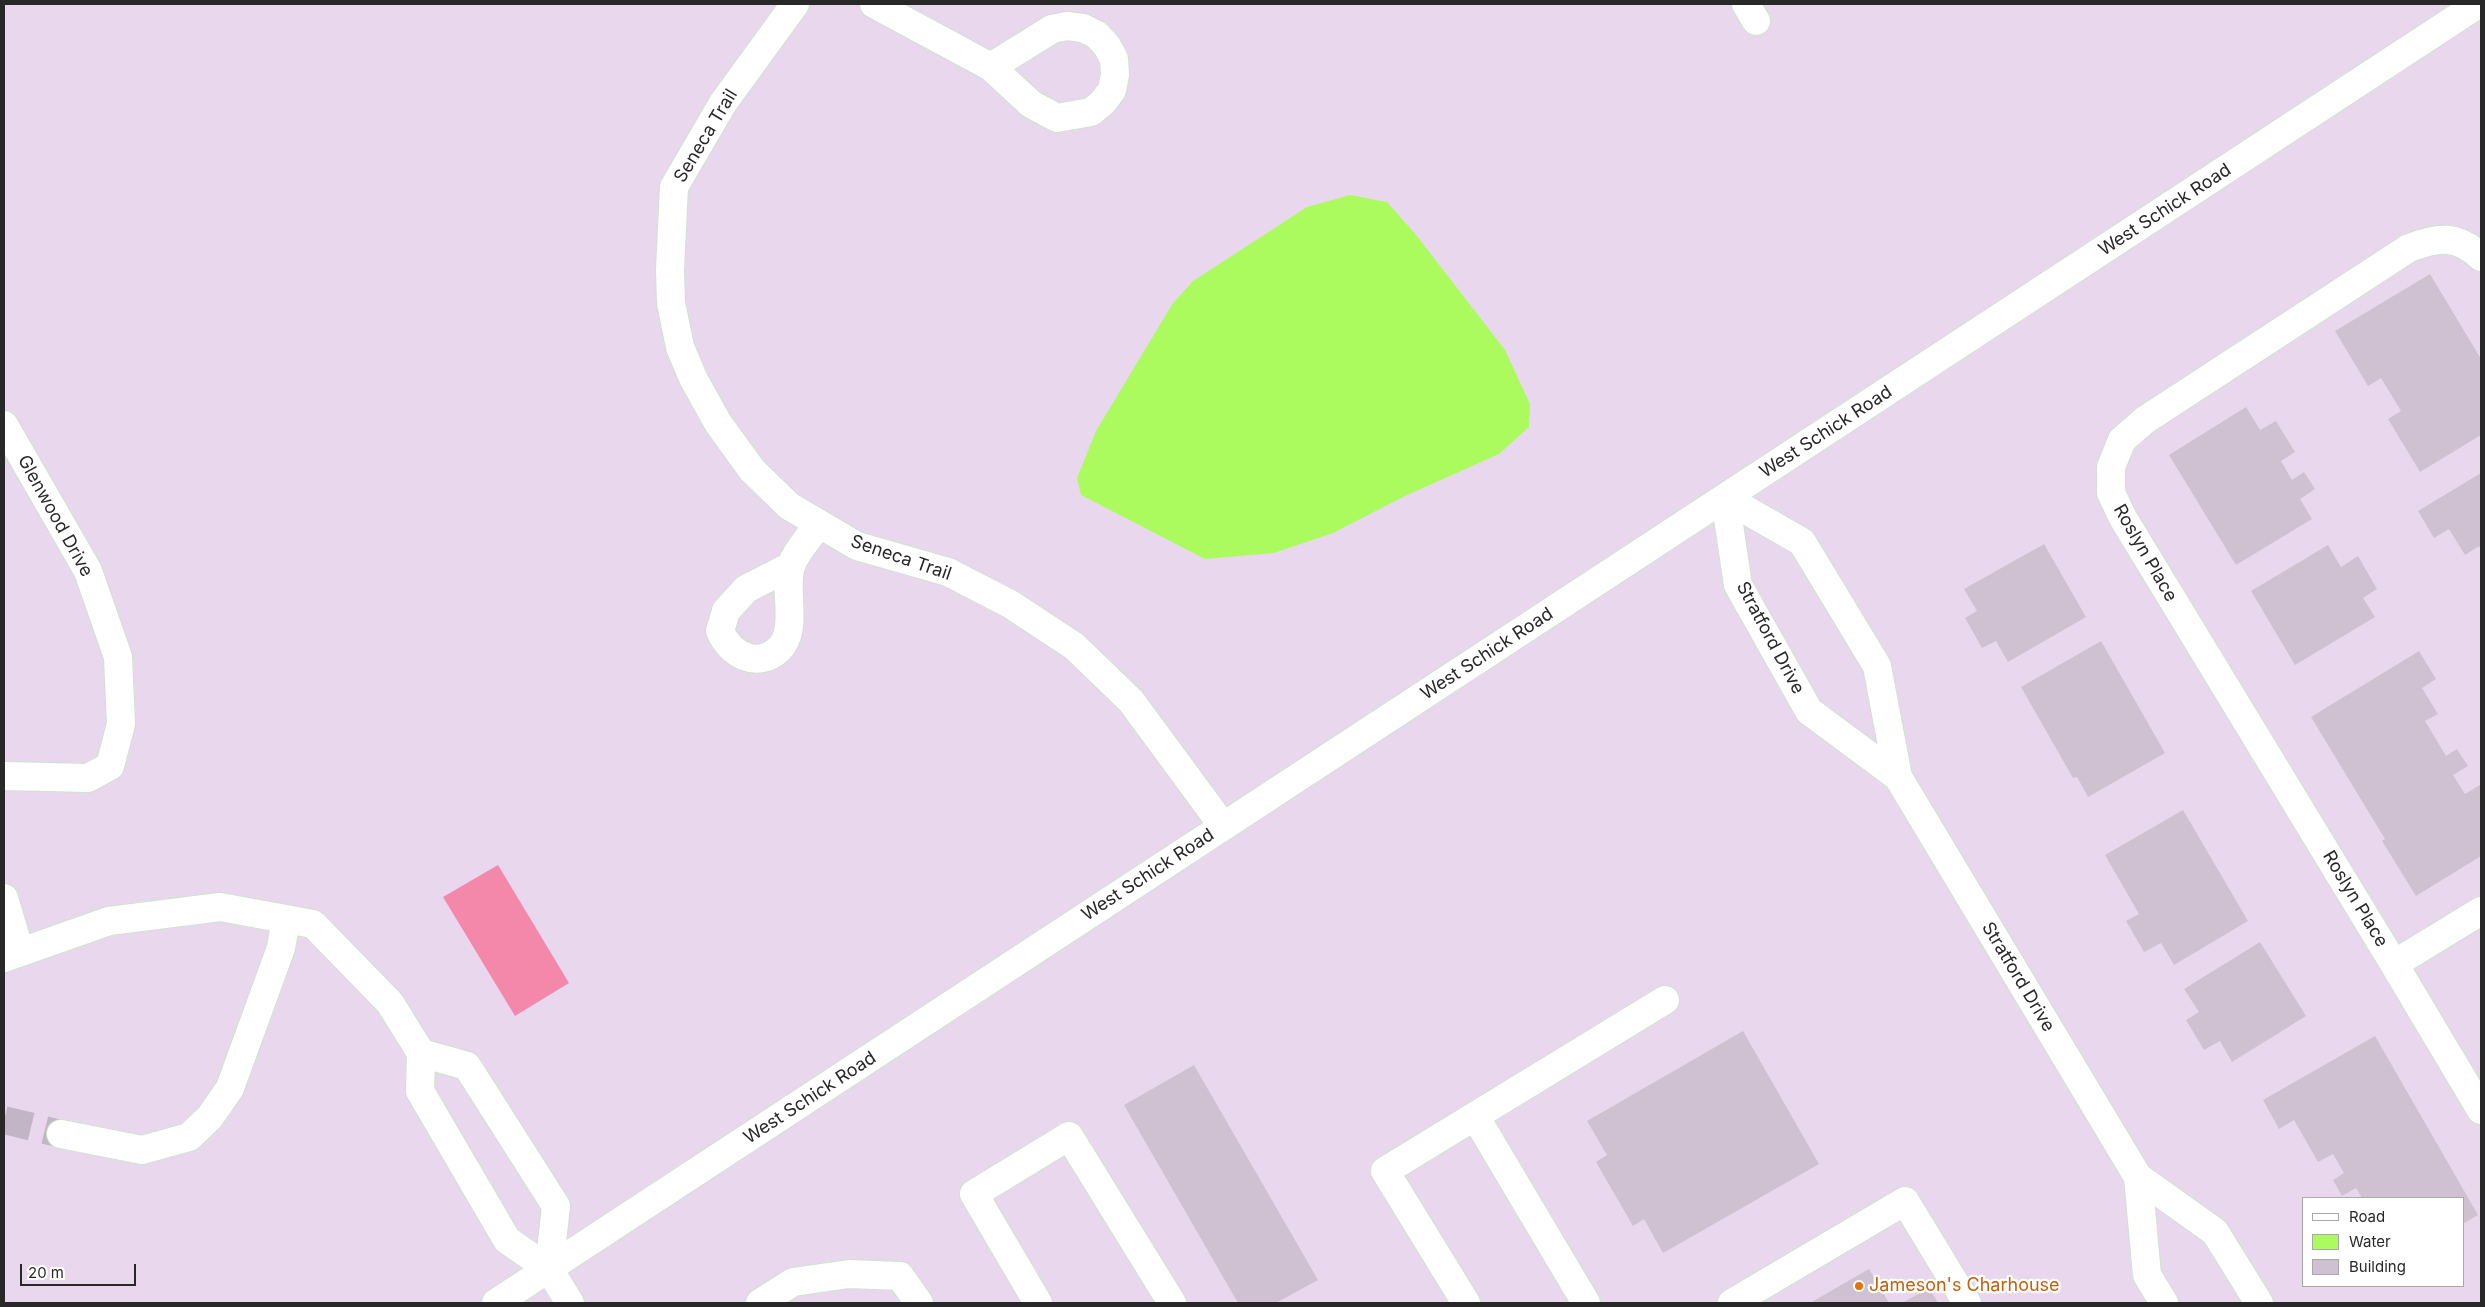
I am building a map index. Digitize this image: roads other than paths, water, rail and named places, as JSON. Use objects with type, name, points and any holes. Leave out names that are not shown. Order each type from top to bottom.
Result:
[{"type":"street","name":"Seneca Trail","points":[[795,4],[723,103],[674,187],[670,270],[671,303],[680,347],[693,378],[718,424],[752,470],[789,506],[857,546],[948,572],[1010,604],[1074,646],[1131,701],[1223,826]]},
{"type":"street","points":[[874,4],[991,67]]},
{"type":"street","name":"West Schick Road","points":[[496,1303],[2478,4]]},
{"type":"street","name":"Roslyn Place","points":[[2481,257],[2471,247],[2449,239],[2432,240],[2409,248],[2145,420],[2122,440],[2111,467],[2111,493],[2123,518],[2481,1110]]},
{"type":"street","name":"Glenwood Drive","points":[[4,425],[88,571],[118,658],[121,724],[110,766],[88,778],[4,776]]},
{"type":"street","name":"Stratford Drive","points":[[1725,498],[1738,585],[1809,711],[1898,776]]},
{"type":"street","name":"Stratford Drive","points":[[1725,498],[1802,542],[1877,666],[1898,776],[2138,1177],[2215,1232],[2259,1303]]},
{"type":"street","points":[[791,566],[818,524]]},
{"type":"street","points":[[4,898],[12,955],[109,921],[220,907],[313,924],[390,1003],[421,1053],[420,1091],[507,1240],[548,1269],[570,1303]]},
{"type":"street","name":"Roslyn Place","points":[[2394,964],[2481,911]]},
{"type":"street","points":[[61,1134],[142,1150],[189,1137],[210,1117],[230,1088],[281,948],[286,919]]},
{"type":"street","points":[[1466,1303],[1385,1171],[1665,1000]]},
{"type":"street","points":[[421,1053],[467,1066],[556,1206],[548,1269]]},
{"type":"street","points":[[1476,1116],[1586,1303]]},
{"type":"street","points":[[1038,1303],[974,1194],[1069,1136],[1172,1303]]},
{"type":"street","name":"Stratford Drive","points":[[2138,1177],[2147,1275],[2164,1303]]},
{"type":"street","points":[[1732,1303],[1905,1201],[1967,1303]]},
{"type":"street","points":[[760,1303],[793,1282],[848,1274],[900,1276],[918,1303]]},
{"type":"water","points":[[1350,195],[1387,202],[1417,236],[1505,350],[1530,404],[1529,427],[1499,454],[1405,496],[1333,533],[1274,553],[1205,559],[1081,495],[1077,478],[1096,431],[1173,303],[1193,281],[1307,207]]},
{"type":"tunnel","points":[[4,1120],[61,1134]]},
{"type":"place","name":"Jameson's Charhouse","points":[[1859,1286]]}]
